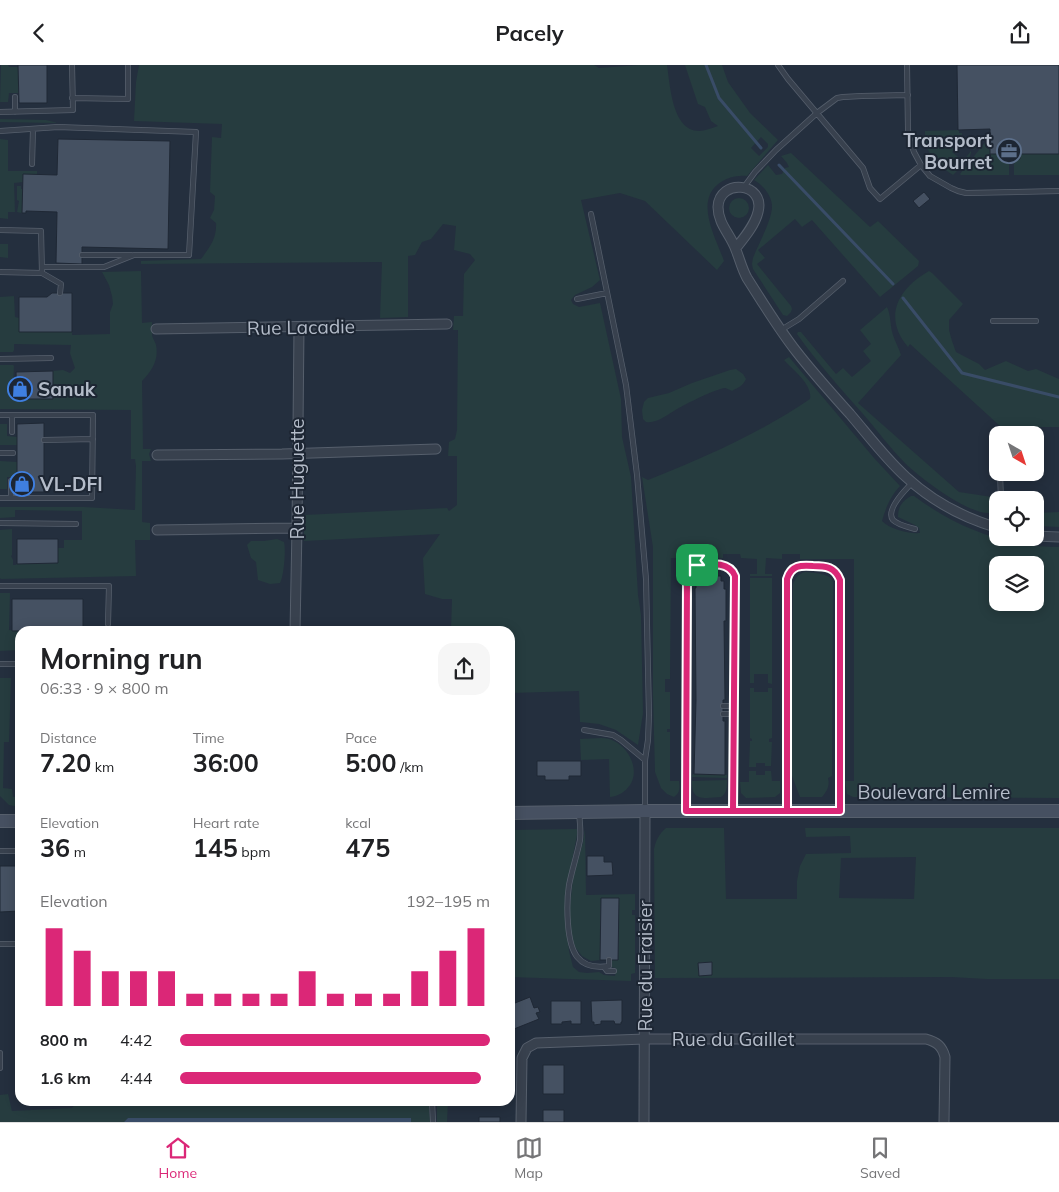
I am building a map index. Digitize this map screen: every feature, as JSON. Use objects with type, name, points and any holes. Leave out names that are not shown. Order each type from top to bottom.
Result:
[{"type":"main road","name":"Boulevard Lemire","points":[[515,813],[1059,811]]},
{"type":"main road","points":[[0,821],[15,821]]},
{"type":"street","points":[[736,248],[755,220],[759,210],[754,194],[751,190],[744,187],[732,188],[724,194],[718,207],[721,223],[736,248],[743,271],[781,329],[805,362],[912,483],[958,513],[989,525]]},
{"type":"street","name":"Rue Lacadie","points":[[156,329],[447,324]]},
{"type":"street","name":"Rue Huguette","points":[[295,626],[299,327]]},
{"type":"street","points":[[157,455],[436,449]]},
{"type":"street","points":[[157,530],[297,528]]},
{"type":"street","points":[[1044,536],[1059,537]]},
{"type":"street","name":"Rue du Fraisier","points":[[644,811],[644,1122]]},
{"type":"street","name":"Rue du Gaillet","points":[[521,1122],[521,1061],[524,1052],[536,1043],[645,1039],[926,1039],[939,1045],[945,1057],[944,1122]]},
{"type":"lane","points":[[0,112],[72,111],[72,65]]},
{"type":"lane","points":[[72,98],[128,99],[128,65]]},
{"type":"lane","points":[[778,65],[863,168],[870,188],[880,199],[921,165]]},
{"type":"lane","points":[[907,65],[909,137],[921,165],[934,179],[964,193],[1059,191]]},
{"type":"lane","points":[[744,187],[776,150],[832,101],[842,97],[908,95]]},
{"type":"lane","points":[[15,97],[15,112]]},
{"type":"lane","points":[[0,131],[58,127],[196,132],[189,255],[82,255]]},
{"type":"lane","points":[[32,164],[33,129]]},
{"type":"lane","points":[[591,214],[626,385],[646,579],[649,715],[645,760],[644,811]]},
{"type":"lane","points":[[0,230],[41,231],[42,270]]},
{"type":"lane","points":[[0,271],[104,267],[134,255]]},
{"type":"lane","points":[[42,270],[61,284],[60,293]]},
{"type":"lane","points":[[781,329],[799,319],[843,281]]},
{"type":"lane","points":[[577,299],[607,293]]},
{"type":"lane","points":[[993,321],[1036,321]]},
{"type":"lane","points":[[0,359],[51,358]]},
{"type":"lane","points":[[0,415],[93,415],[92,498],[0,498]]},
{"type":"lane","points":[[12,415],[12,433]]},
{"type":"lane","points":[[44,440],[93,439]]},
{"type":"lane","points":[[0,453],[13,453]]},
{"type":"lane","points":[[11,481],[11,498]]},
{"type":"lane","points":[[912,483],[899,497],[891,515],[892,519],[896,522],[915,529]]},
{"type":"lane","points":[[0,523],[76,524]]},
{"type":"lane","points":[[686,811],[687,579],[688,571],[697,565],[724,565],[731,569],[735,576],[733,811]]},
{"type":"lane","points":[[787,811],[787,579],[792,569],[803,565],[830,567],[840,580],[840,811]]},
{"type":"lane","points":[[0,586],[109,586],[108,624]]},
{"type":"lane","points":[[0,664],[15,664]]},
{"type":"lane","points":[[723,707],[734,706]]},
{"type":"lane","points":[[724,714],[734,714]]},
{"type":"lane","points":[[584,730],[613,735],[645,760]]},
{"type":"lane","points":[[579,812],[581,836],[569,886],[568,900],[570,941],[578,959],[586,965],[595,967],[609,966],[609,960]]},
{"type":"lane","points":[[0,851],[15,851]]},
{"type":"lane","points":[[0,944],[15,944]]},
{"type":"lane","points":[[604,967],[607,971],[614,971]]},
{"type":"lane","points":[[0,1053],[0,1068]]},
{"type":"lane","points":[[432,1106],[433,1122]]},
{"type":"green space","points":[[1,65],[18,67],[19,93],[9,93],[8,102],[0,102]]},
{"type":"green space","points":[[139,65],[594,65],[599,68],[667,65],[671,94],[678,115],[690,129],[699,131],[718,126],[711,121],[705,107],[698,104],[685,65],[722,65],[728,82],[750,113],[778,140],[747,176],[736,176],[727,179],[713,190],[709,199],[709,220],[724,261],[717,270],[645,201],[620,193],[581,200],[600,280],[592,287],[575,295],[571,300],[573,304],[579,307],[600,303],[621,399],[622,437],[631,477],[638,595],[641,615],[643,713],[638,745],[616,730],[599,724],[580,722],[579,691],[515,693],[515,626],[451,626],[452,599],[442,599],[425,594],[423,558],[440,534],[304,541],[304,515],[447,508],[449,511],[457,505],[457,456],[448,456],[449,442],[455,439],[457,430],[458,330],[453,330],[454,316],[463,316],[464,274],[475,260],[470,254],[454,250],[456,226],[443,224],[431,239],[422,242],[415,255],[408,256],[408,317],[380,318],[382,262],[141,264],[141,261],[201,259],[210,246],[216,228],[216,223],[210,218],[214,210],[215,196],[210,192],[212,137],[221,138],[222,124],[134,121]],"holes":[[[761,137],[768,144],[768,147],[759,156],[751,148]]]},
{"type":"green space","points":[[0,119],[46,120],[58,123],[0,122]]},
{"type":"green space","points":[[959,130],[959,133],[962,133],[962,138],[981,138],[982,141],[974,150],[961,141],[952,152],[963,161],[971,151],[971,153],[953,175],[941,167],[932,157],[925,139],[925,131]]},
{"type":"green space","points":[[990,136],[990,154],[1001,154],[1001,159],[1007,159],[1009,175],[961,175],[960,174]]},
{"type":"green space","points":[[0,139],[8,140],[8,171],[37,171],[37,175],[23,182],[14,183],[15,212],[8,212],[8,219],[0,218]]},
{"type":"green space","points":[[791,153],[870,227],[878,221],[919,261],[918,266],[880,297],[812,220],[802,227],[795,219],[758,250],[765,258],[757,264],[791,306],[791,312],[787,316],[783,315],[753,269],[753,258],[772,210],[770,198],[766,191],[754,180],[768,165],[776,175],[782,174],[785,168],[789,167],[781,156]]},
{"type":"green space","points":[[1020,154],[1059,154],[1059,175],[1014,175],[1014,164],[1016,159],[1020,158]]},
{"type":"green space","points":[[17,186],[21,186],[21,189],[23,189],[22,213],[17,212],[19,201],[17,200]]},
{"type":"green space","points":[[739,198],[746,201],[749,208],[746,215],[739,218],[732,215],[729,208],[732,201]]},
{"type":"green space","points":[[0,244],[8,244],[8,258],[0,257]]},
{"type":"green space","points":[[141,271],[142,323],[152,322],[152,335],[157,350],[154,365],[142,381],[143,449],[151,449],[149,454],[151,461],[142,461],[142,522],[150,523],[150,540],[135,540],[136,576],[1,579],[0,530],[12,529],[11,556],[13,565],[58,563],[58,548],[64,548],[64,540],[82,540],[82,511],[15,510],[15,517],[0,518],[0,507],[84,507],[135,510],[136,466],[135,459],[131,459],[131,410],[0,409],[0,365],[14,366],[13,387],[16,387],[17,399],[53,399],[53,371],[63,370],[70,373],[75,368],[70,353],[71,345],[14,344],[13,352],[0,352],[0,297],[14,296],[15,317],[19,318],[19,332],[72,332],[72,335],[110,334],[112,296],[102,272]]},
{"type":"green space","points":[[929,271],[963,304],[949,320],[949,330],[956,352],[979,364],[985,370],[1006,361],[1028,371],[1036,369],[1059,379],[1059,427],[1000,426],[910,344],[908,347],[900,336],[895,314],[902,294],[918,278]]},
{"type":"green space","points":[[887,307],[893,335],[901,355],[858,403],[959,492],[989,497],[989,513],[980,512],[957,502],[933,486],[905,463],[829,375],[797,334],[801,332],[836,374],[843,368],[852,377],[871,361],[863,351],[871,344],[860,330]]},
{"type":"green space","points":[[789,357],[900,486],[887,507],[882,521],[885,524],[910,533],[920,533],[919,528],[915,525],[898,517],[903,502],[914,496],[947,517],[989,535],[989,546],[1059,547],[1059,798],[853,797],[847,794],[845,781],[854,781],[854,559],[800,559],[800,554],[782,554],[782,559],[766,558],[765,574],[772,574],[772,576],[750,576],[750,574],[757,574],[757,559],[741,558],[740,554],[723,554],[723,558],[671,558],[670,679],[665,679],[665,692],[670,692],[670,729],[667,729],[667,732],[670,732],[670,781],[679,781],[679,788],[674,797],[667,794],[661,788],[655,772],[653,547],[642,477],[648,480],[711,454],[752,434],[810,399],[808,388],[784,360]]},
{"type":"green space","points":[[736,369],[746,379],[742,385],[732,391],[725,388],[715,391],[654,422],[646,422],[643,419],[642,410],[644,402],[648,398],[669,393],[692,383]]},
{"type":"green space","points":[[0,424],[7,424],[7,436],[17,437],[17,445],[0,445]]},
{"type":"green space","points":[[0,461],[17,462],[17,477],[7,477],[7,489],[0,489]]},
{"type":"green space","points":[[1059,512],[1059,527],[1044,526],[1044,513]]},
{"type":"green space","points":[[277,539],[284,542],[284,569],[280,583],[270,584],[258,580],[256,562],[251,558],[247,545],[251,541]]},
{"type":"green space","points":[[805,572],[825,575],[831,578],[833,582],[832,776],[828,778],[828,788],[822,797],[800,797],[792,776],[793,584]]},
{"type":"green space","points":[[750,578],[772,578],[772,684],[768,683],[768,674],[754,674],[754,683],[750,683]]},
{"type":"green space","points":[[0,593],[10,593],[9,630],[15,630],[15,650],[0,651]]},
{"type":"green space","points":[[0,678],[11,678],[9,742],[4,742],[3,788],[12,789],[13,797],[15,797],[15,806],[9,805],[0,796]]},
{"type":"green space","points":[[750,688],[754,688],[754,692],[768,692],[768,688],[772,688],[772,738],[769,739],[769,742],[772,742],[771,766],[765,766],[765,763],[756,763],[756,767],[749,767],[750,741],[752,741],[750,738]]},
{"type":"green space","points":[[607,738],[619,744],[624,749],[631,760],[634,773],[633,779],[626,790],[610,797],[609,759],[581,760],[580,739]]},
{"type":"green space","points":[[749,771],[756,771],[756,775],[765,775],[765,771],[771,771],[772,781],[780,781],[780,793],[775,797],[746,798],[741,793],[740,782],[749,782]]},
{"type":"green space","points":[[694,774],[727,775],[727,778],[692,777]]},
{"type":"green space","points":[[727,780],[726,792],[721,797],[699,797],[694,793],[692,781]]},
{"type":"green space","points":[[666,828],[724,828],[726,899],[797,899],[797,881],[800,866],[806,854],[851,853],[850,836],[806,837],[805,828],[1059,828],[1059,979],[951,977],[655,978],[654,849],[658,837]],"holes":[[[916,857],[914,899],[839,898],[841,858]],[[712,962],[712,975],[699,976],[698,963]]]},
{"type":"green space","points":[[577,829],[565,907],[569,951],[573,967],[579,972],[599,972],[604,975],[615,976],[616,968],[611,967],[612,960],[618,960],[619,898],[601,898],[600,960],[591,961],[582,956],[575,947],[571,935],[569,916],[573,878],[585,829],[586,895],[635,894],[635,910],[632,910],[632,915],[635,915],[635,973],[631,974],[631,981],[515,977],[515,830]]},
{"type":"green space","points":[[8,1094],[12,1111],[72,1108],[74,1106],[429,1106],[430,1122],[411,1122],[410,1118],[128,1118],[124,1122],[0,1122],[0,1095]]},
{"type":"green space","points":[[437,1106],[448,1106],[447,1122],[437,1122]]},
{"type":"water","points":[[128,1118],[411,1118],[411,1122],[124,1122]]},
{"type":"building","points":[[18,65],[47,65],[47,103],[19,103]]},
{"type":"building","points":[[957,65],[1059,65],[1059,154],[1020,154],[1020,159],[1001,159],[1001,154],[990,154],[990,129],[958,130]]},
{"type":"building","points":[[58,139],[170,141],[168,249],[82,247],[82,264],[56,263],[57,212],[26,211],[26,213],[22,213],[23,174],[57,175]]},
{"type":"building","points":[[924,192],[930,199],[919,208],[913,201]]},
{"type":"building","points":[[52,293],[72,293],[72,332],[19,332],[19,297],[47,297]]},
{"type":"building","points":[[53,371],[53,399],[17,399],[16,372]]},
{"type":"building","points":[[44,423],[44,492],[17,492],[17,424]]},
{"type":"building","points":[[17,539],[58,539],[58,563],[17,564]]},
{"type":"building","points":[[704,574],[721,576],[721,581],[724,581],[724,589],[726,589],[726,621],[724,621],[725,700],[723,700],[725,775],[694,774],[696,700],[695,588],[696,581],[699,581],[699,576],[704,576]]},
{"type":"building","points":[[12,599],[83,599],[83,626],[15,626],[15,631],[12,631]]},
{"type":"building","points":[[537,761],[581,761],[581,776],[569,776],[569,780],[545,780],[545,776],[537,776]]},
{"type":"building","points":[[587,856],[604,856],[604,862],[612,862],[613,875],[587,876]]},
{"type":"building","points":[[0,866],[15,866],[15,911],[0,912]]},
{"type":"building","points":[[601,898],[619,898],[618,960],[600,960]]},
{"type":"building","points":[[712,962],[712,975],[699,976],[698,963]]},
{"type":"building","points":[[530,997],[534,1008],[538,1007],[540,1012],[536,1013],[539,1019],[515,1029],[515,1003]]},
{"type":"building","points":[[622,1000],[621,1024],[615,1024],[614,1021],[601,1021],[601,1024],[594,1025],[594,1022],[592,1022],[591,1001]]},
{"type":"building","points":[[551,1001],[581,1001],[581,1024],[571,1024],[571,1021],[562,1022],[562,1024],[551,1024]]},
{"type":"building","points":[[543,1065],[564,1065],[564,1094],[543,1094]]},
{"type":"building","points":[[543,1110],[564,1110],[564,1122],[543,1122]]},
{"type":"building","points":[[479,1117],[500,1117],[500,1122],[479,1122]]},
{"type":"waterway","points":[[706,65],[719,98],[761,148]]},
{"type":"waterway","points":[[779,165],[893,284]]},
{"type":"waterway","points":[[903,298],[962,373],[1059,397]]},
{"type":"place","name":"Transport Bourret","points":[[1009,151]]},
{"type":"place","name":"Sanuk","points":[[20,389]]},
{"type":"place","name":"VL-DFI","points":[[22,484]]},
{"type":"route","points":[[697,565],[694,565],[688,571],[687,579],[686,811],[733,811],[787,811],[787,579],[792,569],[803,565],[830,567],[840,580],[840,811],[733,811],[735,576],[733,571],[724,565],[697,565]]}]
